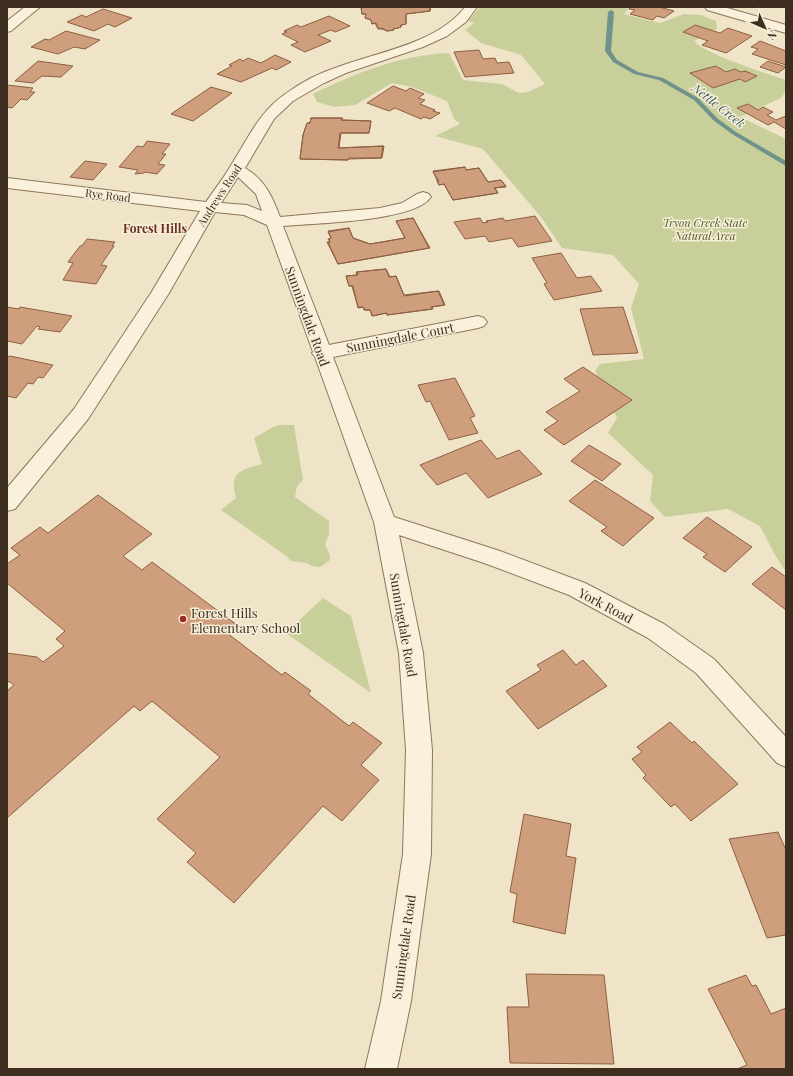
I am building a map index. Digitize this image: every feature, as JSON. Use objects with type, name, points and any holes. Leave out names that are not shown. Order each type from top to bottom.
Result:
[{"type":"street","points":[[7,28],[21,11],[34,7]]},
{"type":"street","name":"Andrews Road","points":[[7,504],[81,414],[160,293],[210,207],[236,170],[268,117],[288,98],[307,86],[341,70],[418,44],[451,29],[472,7]]},
{"type":"street","points":[[711,7],[786,29]]},
{"type":"street","name":"Sunningdale Road","points":[[236,170],[247,176],[263,193],[321,353],[385,522],[411,653],[418,750],[417,854],[396,1001],[381,1069]]},
{"type":"street","name":"Rye Road","points":[[7,183],[210,207]]},
{"type":"street","points":[[210,207],[247,210],[274,222],[380,213],[408,206],[422,197]]},
{"type":"street","name":"Sunningdale Court","points":[[321,353],[478,322]]},
{"type":"street","name":"York Road","points":[[385,522],[492,557],[577,589],[656,631],[705,666],[786,755]]},
{"type":"green space","name":"Tryon Creek State Natural Area","points":[[480,7],[630,7],[624,14],[660,23],[684,14],[701,15],[716,21],[717,29],[694,41],[723,58],[786,80],[786,91],[781,98],[740,117],[786,139],[786,572],[775,555],[760,526],[728,509],[665,517],[650,501],[653,475],[608,433],[617,418],[595,371],[600,364],[644,359],[631,308],[639,284],[613,255],[562,248],[541,217],[483,149],[435,136],[460,124],[454,119],[447,101],[412,87],[392,83],[355,105],[334,107],[317,102],[313,94],[362,72],[396,61],[431,54],[449,53],[463,80],[502,84],[519,93],[528,92],[545,84],[521,55],[481,43],[465,30],[474,23],[468,21]]},
{"type":"green space","points":[[279,425],[294,425],[303,480],[297,486],[295,497],[329,521],[329,534],[325,544],[330,555],[330,560],[322,566],[318,567],[307,563],[291,561],[285,555],[221,510],[236,498],[234,489],[235,477],[248,468],[262,464],[254,438]]},
{"type":"green space","points":[[323,598],[351,616],[371,693],[286,633]]},
{"type":"building","points":[[361,7],[431,7],[430,11],[406,14],[406,24],[393,29],[394,30],[387,31],[379,29],[376,23],[372,24],[371,20],[365,18],[366,14],[362,14]]},
{"type":"building","points":[[361,7],[430,7],[430,11],[406,14],[406,24],[393,29],[394,30],[387,31],[382,28],[378,29],[375,23],[372,24],[371,20],[365,18],[366,14],[362,14]]},
{"type":"building","points":[[631,7],[659,7],[674,11],[664,18],[657,16],[653,20],[630,14],[635,10],[629,9]]},
{"type":"building","points":[[103,9],[132,18],[115,27],[108,24],[94,31],[67,22],[82,15],[86,17]]},
{"type":"building","points":[[329,16],[350,26],[335,32],[331,30],[318,35],[331,41],[305,52],[291,45],[298,42],[282,34],[287,32],[284,31],[297,25],[301,27]]},
{"type":"building","points":[[695,25],[720,33],[728,28],[752,36],[726,53],[702,45],[708,41],[683,32]]},
{"type":"building","points":[[66,31],[100,40],[85,49],[74,47],[58,54],[31,47],[45,39],[49,40]]},
{"type":"building","points":[[760,41],[786,51],[786,65],[752,54],[758,49],[751,47]]},
{"type":"building","points":[[479,50],[483,59],[495,58],[497,63],[509,62],[514,73],[465,77],[454,52]]},
{"type":"building","points":[[275,55],[291,62],[276,70],[272,68],[241,82],[217,74],[232,66],[229,65],[240,59],[243,61],[248,58],[261,63]]},
{"type":"building","points":[[38,61],[73,66],[61,77],[42,76],[33,83],[15,81]]},
{"type":"building","points":[[768,61],[786,67],[778,73],[760,67]]},
{"type":"building","points":[[716,66],[726,72],[735,69],[757,76],[745,82],[740,79],[713,88],[690,73]]},
{"type":"building","points":[[7,85],[33,88],[30,92],[35,92],[27,100],[21,99],[12,108],[7,107]]},
{"type":"building","points":[[393,86],[406,91],[410,88],[424,94],[418,98],[425,100],[420,104],[440,113],[430,119],[424,117],[421,119],[395,108],[389,111],[367,103]]},
{"type":"building","points":[[211,87],[232,93],[193,121],[171,114]]},
{"type":"building","points":[[748,104],[758,110],[763,107],[773,112],[767,115],[776,120],[786,116],[786,129],[774,122],[768,125],[737,108]]},
{"type":"building","points":[[311,118],[343,118],[341,120],[371,121],[369,133],[341,133],[339,148],[384,146],[382,158],[348,160],[300,159],[303,135],[307,123],[310,123]]},
{"type":"building","points":[[311,118],[342,118],[341,120],[371,121],[369,133],[340,133],[338,148],[383,146],[381,158],[349,158],[348,160],[300,159],[303,135],[307,123],[310,123]]},
{"type":"building","points":[[147,141],[170,144],[162,154],[166,154],[158,164],[165,165],[157,174],[145,172],[135,174],[138,170],[119,167],[137,146],[143,147]]},
{"type":"building","points":[[85,161],[107,164],[93,180],[70,177]]},
{"type":"building","points":[[465,167],[466,170],[479,168],[488,182],[501,180],[506,187],[495,188],[498,193],[453,200],[444,184],[439,185],[437,181],[439,181],[433,172]]},
{"type":"building","points":[[465,167],[466,170],[479,168],[488,182],[501,180],[506,186],[494,188],[498,193],[453,200],[444,184],[439,185],[433,171]]},
{"type":"building","points":[[535,216],[552,241],[518,247],[512,238],[489,242],[485,236],[465,239],[454,222],[480,218],[483,223],[488,222],[486,221],[503,218],[505,221]]},
{"type":"building","points":[[413,218],[429,248],[338,264],[327,242],[330,242],[328,239],[331,238],[328,232],[349,228],[353,238],[370,244],[405,238],[396,221]]},
{"type":"building","points":[[413,218],[430,248],[338,264],[328,242],[330,242],[329,239],[331,238],[328,231],[349,228],[353,238],[370,244],[405,238],[396,221]]},
{"type":"building","points":[[87,239],[115,242],[112,246],[114,246],[101,265],[107,266],[96,284],[63,280],[73,263],[68,262]]},
{"type":"building","points":[[561,253],[577,278],[591,276],[602,291],[554,300],[544,284],[547,283],[532,258]]},
{"type":"building","points":[[386,269],[390,277],[396,276],[404,296],[439,291],[445,305],[432,307],[433,309],[387,315],[387,313],[373,316],[370,310],[365,310],[363,307],[358,308],[353,286],[349,286],[346,276],[358,275],[357,272]]},
{"type":"building","points":[[386,269],[389,277],[396,276],[404,295],[438,291],[444,305],[431,307],[432,309],[387,315],[386,313],[372,316],[370,310],[364,310],[363,307],[358,307],[352,286],[349,286],[346,276],[357,275],[356,272]]},
{"type":"building","points":[[7,307],[19,309],[20,307],[72,316],[60,332],[38,329],[40,327],[37,326],[22,344],[7,341]]},
{"type":"building","points":[[623,307],[638,353],[593,355],[580,309]]},
{"type":"building","points":[[10,356],[53,365],[43,378],[38,377],[33,384],[28,383],[16,398],[7,396],[7,357]]},
{"type":"building","points":[[583,367],[632,400],[564,445],[544,430],[558,421],[546,412],[580,391],[564,379]]},
{"type":"building","points":[[455,378],[475,416],[470,418],[478,433],[449,440],[430,401],[426,402],[418,385]]},
{"type":"building","points":[[481,440],[497,459],[519,450],[542,474],[488,498],[466,473],[437,485],[420,465]]},
{"type":"building","points":[[589,445],[621,464],[602,481],[571,461]]},
{"type":"building","points":[[595,480],[654,518],[623,546],[601,531],[607,527],[569,501]]},
{"type":"building","points":[[98,495],[152,534],[123,556],[142,570],[152,562],[237,625],[227,633],[282,675],[285,672],[311,691],[308,694],[349,726],[353,722],[382,743],[361,765],[379,780],[342,821],[323,806],[234,903],[187,862],[196,853],[157,819],[220,757],[152,701],[140,711],[134,706],[7,818],[7,691],[14,685],[7,681],[7,653],[37,657],[43,662],[64,646],[56,639],[65,631],[7,583],[7,564],[20,555],[11,548],[40,527],[48,533]]},
{"type":"building","points":[[707,517],[752,547],[725,572],[703,557],[707,554],[683,538]]},
{"type":"building","points":[[772,567],[786,577],[786,610],[752,584]]},
{"type":"building","points":[[563,650],[576,665],[583,660],[607,686],[538,729],[506,691],[541,670],[537,665]]},
{"type":"building","points":[[670,722],[692,743],[694,741],[738,784],[691,821],[675,804],[671,807],[643,778],[646,775],[632,759],[642,752],[637,747]]},
{"type":"building","points":[[524,814],[571,824],[566,856],[576,858],[565,934],[513,922],[517,894],[510,892]]},
{"type":"building","points":[[778,832],[786,850],[786,935],[767,938],[729,839]]},
{"type":"building","points":[[526,974],[604,975],[614,1064],[510,1063],[507,1007],[529,1007]]},
{"type":"building","points":[[746,975],[752,986],[756,985],[771,1014],[786,1008],[786,1069],[737,1069],[747,1065],[708,989]]},
{"type":"waterway","name":"Nettle Creek","points":[[611,12],[608,51],[615,61],[636,73],[661,79],[696,99],[715,119],[734,133],[786,164]]},
{"type":"place","name":"Forest Hills Elementary School","points":[[183,619]]},
{"type":"district","name":"Forest Hills","points":[[155,228]]}]
